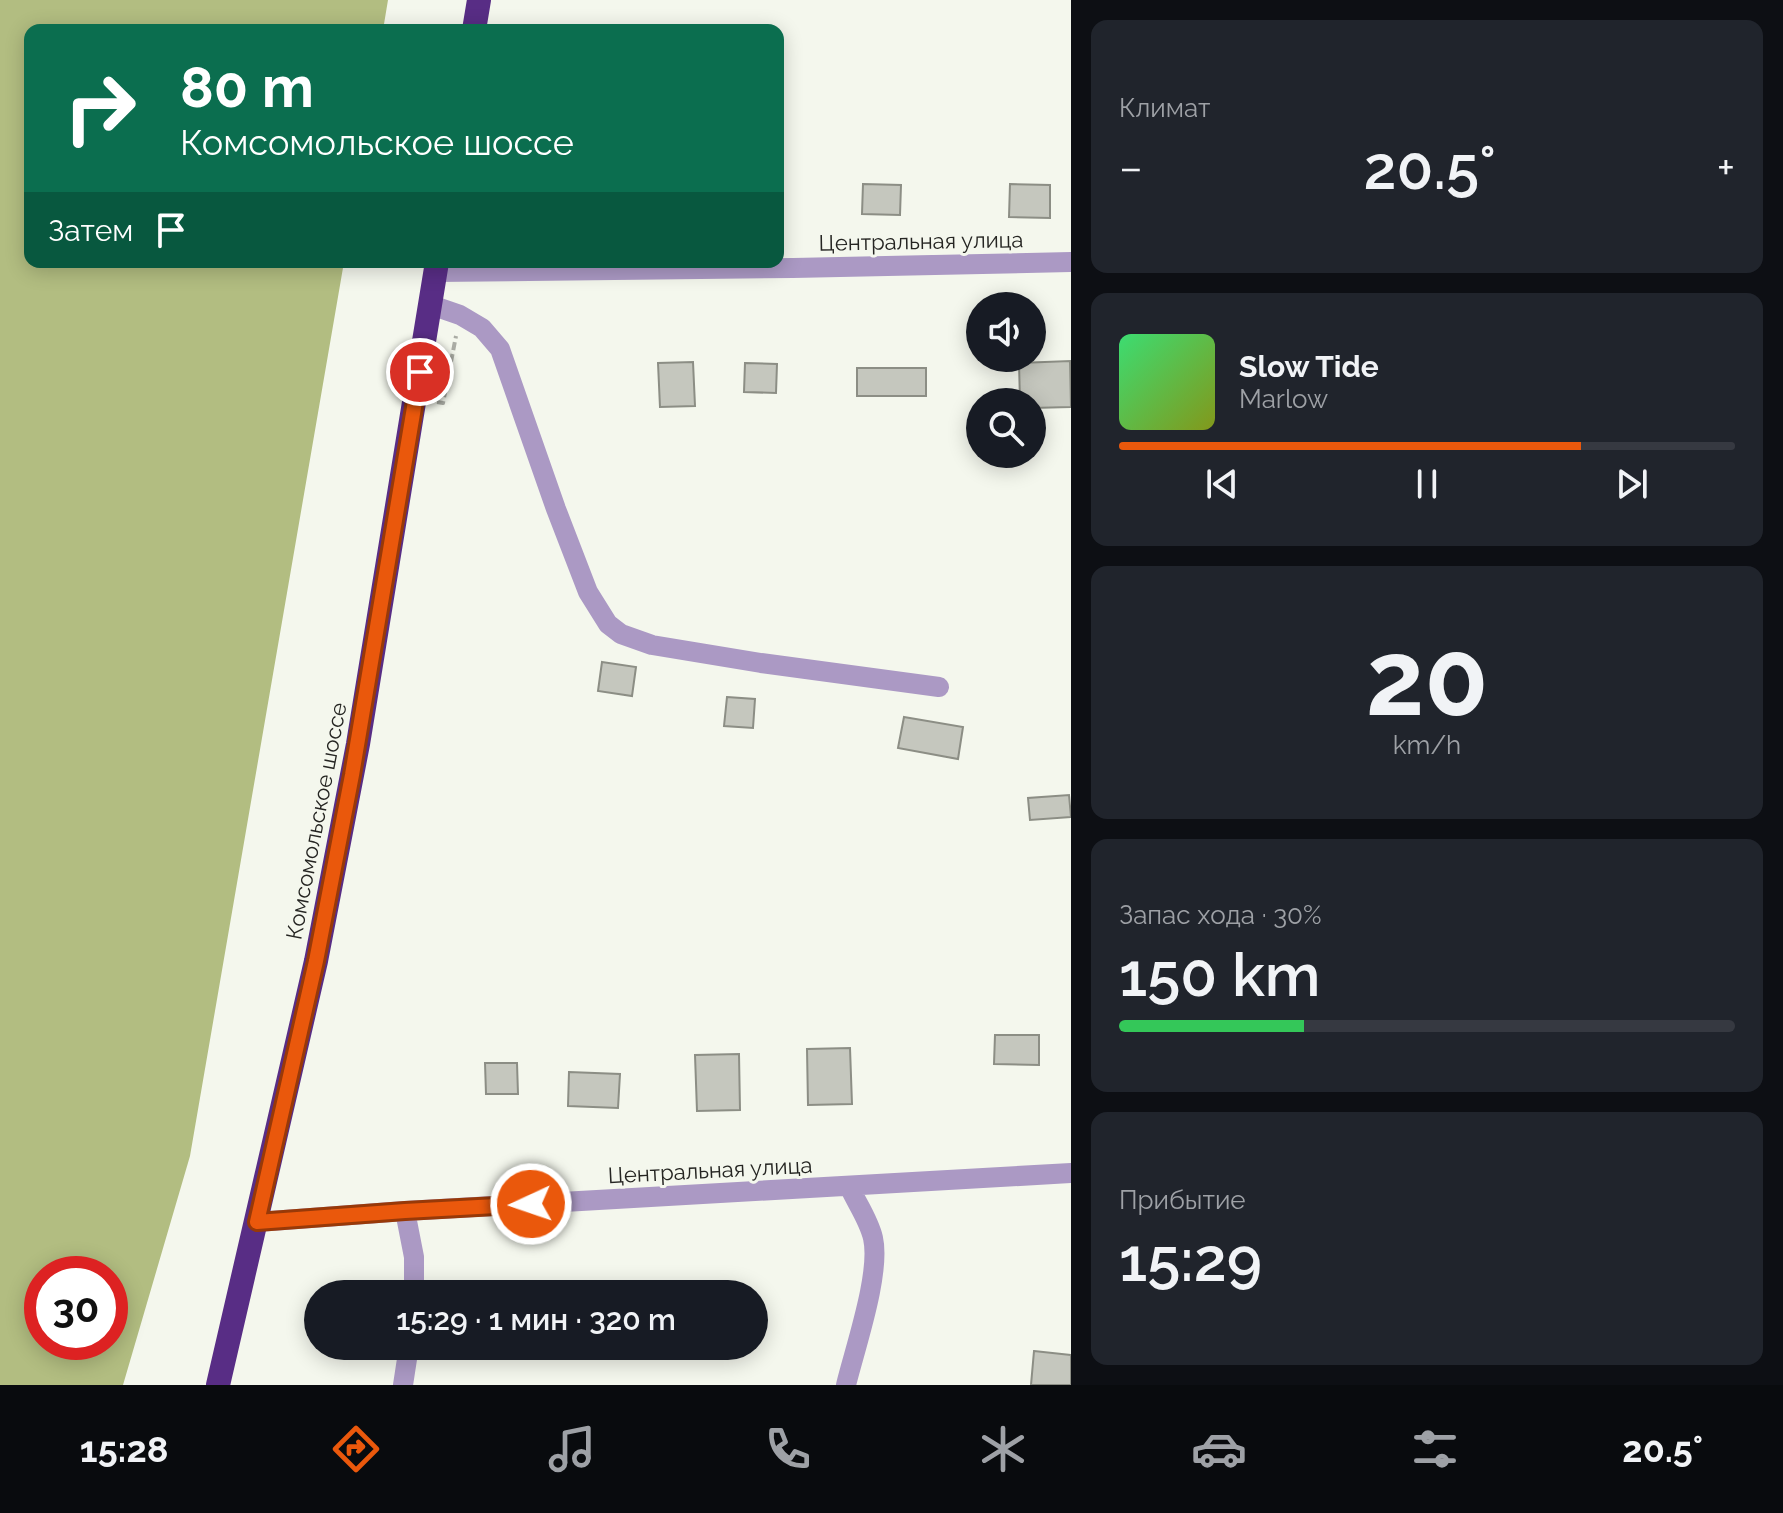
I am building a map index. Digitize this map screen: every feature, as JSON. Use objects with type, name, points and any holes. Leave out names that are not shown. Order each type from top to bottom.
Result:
[{"type":"highway","points":[[475,24],[479,0]]},
{"type":"highway","name":"Комсомольское шоссе","points":[[218,1385],[316,961],[352,775],[437,268]]},
{"type":"street","name":"Центральная улица","points":[[784,268],[1071,262]]},
{"type":"street","points":[[431,305],[460,315],[482,328],[500,349],[588,592],[608,624],[621,634],[652,645],[939,687]]},
{"type":"street","name":"Центральная улица","points":[[257,1222],[1071,1173]]},
{"type":"street","points":[[846,1385],[875,1258],[873,1236],[849,1186]]},
{"type":"street","points":[[405,1211],[414,1257],[414,1280]]},
{"type":"street","points":[[403,1385],[407,1360]]},
{"type":"green space","points":[[0,0],[388,0],[384,24],[24,24],[24,268],[343,268],[190,1156],[123,1385],[0,1385]]},
{"type":"building","points":[[863,184],[901,185],[900,215],[862,214]]},
{"type":"building","points":[[1010,184],[1050,185],[1050,218],[1009,217]]},
{"type":"building","points":[[1070,361],[1071,407],[1046,408],[1046,388],[1020,388],[1019,372],[1046,372],[1046,362]]},
{"type":"building","points":[[693,362],[695,406],[660,407],[658,363]]},
{"type":"building","points":[[745,363],[777,364],[776,393],[744,392]]},
{"type":"building","points":[[857,368],[926,368],[926,396],[857,396]]},
{"type":"building","points":[[602,662],[636,667],[632,696],[598,691]]},
{"type":"building","points":[[727,697],[755,699],[753,728],[724,726]]},
{"type":"building","points":[[904,717],[963,727],[958,759],[898,748]]},
{"type":"building","points":[[1069,795],[1071,817],[1030,820],[1028,798]]},
{"type":"building","points":[[995,1035],[1039,1035],[1039,1065],[994,1064]]},
{"type":"building","points":[[850,1048],[852,1104],[808,1105],[807,1049]]},
{"type":"building","points":[[739,1054],[740,1110],[697,1111],[695,1055]]},
{"type":"building","points":[[485,1063],[517,1063],[518,1094],[486,1094]]},
{"type":"building","points":[[569,1072],[620,1074],[618,1108],[568,1106]]},
{"type":"building","points":[[1034,1351],[1071,1355],[1071,1385],[1031,1385]]},
{"type":"route","points":[[420,372],[352,775],[316,961],[257,1222],[531,1204]]}]
